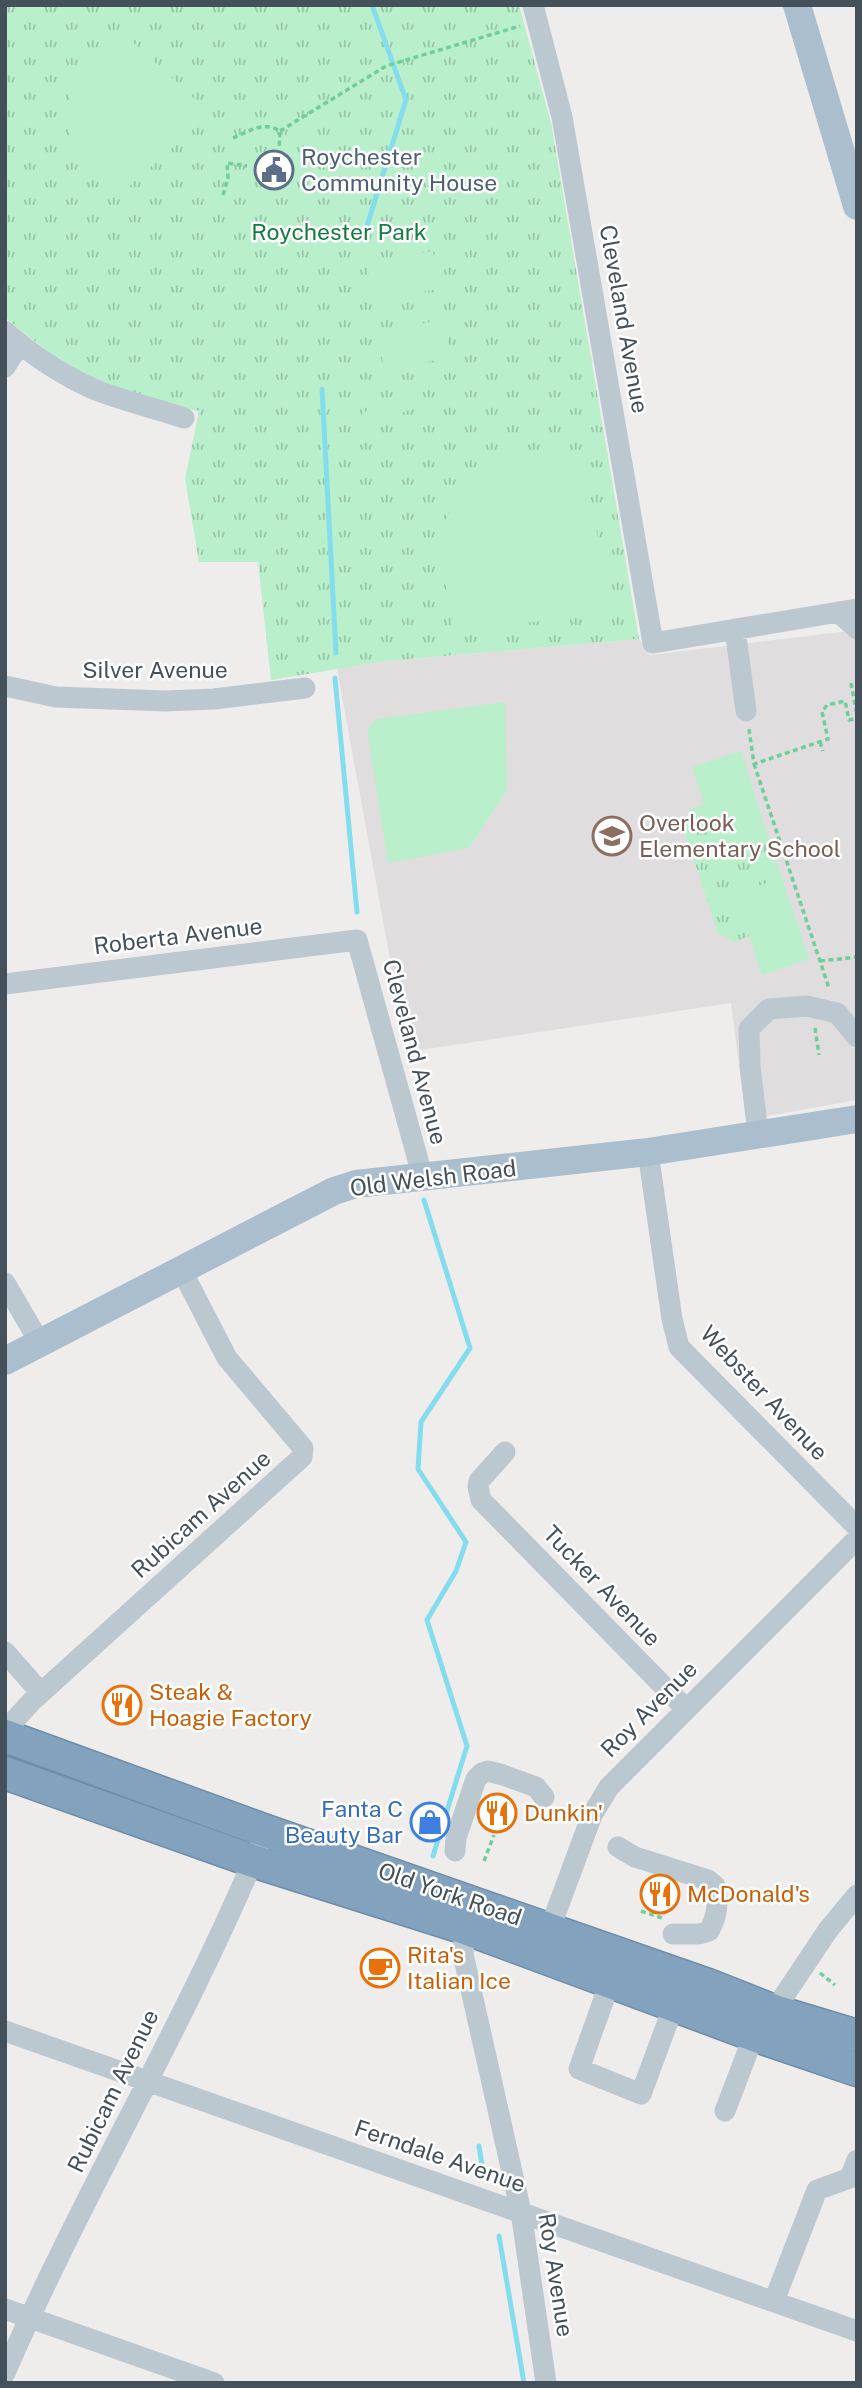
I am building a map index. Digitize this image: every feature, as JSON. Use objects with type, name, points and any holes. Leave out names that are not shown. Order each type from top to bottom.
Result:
[{"type":"highway","name":"Old York Road","points":[[5,1736],[266,1831],[545,1942],[610,1982],[857,2070]]},
{"type":"highway","name":"Old York Road","points":[[5,1773],[253,1861],[465,1928],[545,1942],[708,1985],[774,2011],[857,2036]]},
{"type":"main road","points":[[797,5],[857,206]]},
{"type":"main road","name":"Old Welsh Road","points":[[5,1361],[334,1191],[356,1184],[648,1152],[857,1119]]},
{"type":"street","name":"Cleveland Avenue","points":[[530,14],[562,117],[653,643],[735,629]]},
{"type":"street","points":[[5,367],[12,338],[77,381],[100,392],[184,418]]},
{"type":"street","points":[[746,711],[735,629],[848,610],[857,629]]},
{"type":"street","name":"Silver Avenue","points":[[5,686],[56,697],[166,701],[214,699],[305,688]]},
{"type":"street","name":"Cleveland Avenue","points":[[357,940],[423,1178]]},
{"type":"street","name":"Roberta Avenue","points":[[5,984],[357,940]]},
{"type":"street","points":[[758,1133],[750,1066],[749,1029],[769,1009],[807,1006],[837,1013],[857,1037]]},
{"type":"street","name":"Webster Avenue","points":[[648,1152],[672,1319],[679,1347],[857,1527]]},
{"type":"street","name":"Rubicam Avenue","points":[[5,1736],[11,1724],[41,1693],[302,1457],[303,1448],[227,1358],[182,1271]]},
{"type":"street","points":[[5,1283],[40,1343]]},
{"type":"street","name":"Tucker Avenue","points":[[505,1452],[480,1481],[478,1487],[481,1500],[686,1709]]},
{"type":"street","name":"Roy Avenue","points":[[545,1942],[584,1834],[601,1798],[686,1709],[857,1539]]},
{"type":"street","points":[[5,1652],[41,1693]]},
{"type":"street","points":[[455,1851],[456,1838],[476,1779],[482,1773],[488,1771],[536,1787],[544,1797]]},
{"type":"street","name":"Rubicam Avenue","points":[[5,2373],[29,2318],[149,2081],[266,1831]]},
{"type":"street","points":[[618,1847],[635,1857],[708,1880],[715,1886],[718,1907],[709,1931],[699,1934],[673,1934]]},
{"type":"street","points":[[725,2111],[754,2035],[774,2011],[828,1930],[857,1895]]},
{"type":"street","name":"Roy Avenue","points":[[465,1928],[463,1954],[521,2212],[546,2383]]},
{"type":"street","points":[[610,1982],[579,2069],[641,2094],[674,2006]]},
{"type":"street","name":"Ferndale Avenue","points":[[5,2031],[857,2331]]},
{"type":"street","points":[[774,2301],[817,2190],[855,2173]]},
{"type":"street","points":[[5,2309],[209,2382]]},
{"type":"path","points":[[280,131],[386,66],[530,14]]},
{"type":"path","points":[[233,138],[271,125],[280,131]]},
{"type":"path","points":[[279,148],[280,131]]},
{"type":"path","points":[[223,195],[227,188],[227,163],[247,166]]},
{"type":"path","points":[[754,764],[828,739],[822,712],[827,705],[845,702],[849,720],[857,716],[851,683]]},
{"type":"path","points":[[746,711],[754,764],[829,988]]},
{"type":"path","points":[[820,742],[823,751]]},
{"type":"path","points":[[820,961],[857,957]]},
{"type":"path","points":[[815,1028],[819,1055]]},
{"type":"path","points":[[484,1861],[494,1835]]},
{"type":"shaded area","name":"Overlook Elementary School","points":[[857,630],[857,1100],[746,1120],[731,1003],[407,1052],[337,669],[386,661],[639,639],[650,655]]},
{"type":"green space","name":"Roychester Park","points":[[5,5],[519,5],[551,123],[639,639],[386,661],[271,680],[258,562],[199,562],[185,479],[199,411],[139,396],[91,378],[52,355],[5,317]]},
{"type":"green space","points":[[123,33],[205,108],[205,119],[119,195],[78,148],[68,128],[70,95]]},
{"type":"green space","points":[[433,251],[439,289],[373,300],[367,262]]},
{"type":"green space","points":[[444,320],[450,358],[384,369],[377,331]]},
{"type":"green space","points":[[415,391],[421,405],[366,427],[362,413]]},
{"type":"green space","points":[[581,452],[613,614],[452,630],[438,530],[489,457]]},
{"type":"green space","points":[[505,702],[507,790],[469,848],[388,863],[367,730],[377,719]]},
{"type":"green space","points":[[741,751],[766,831],[718,847],[692,767]]},
{"type":"green space","points":[[704,804],[718,847],[766,831],[782,878],[736,894],[749,936],[734,942],[718,933],[683,827],[691,809]]},
{"type":"green space","points":[[782,878],[809,959],[762,975],[735,894]]},
{"type":"waterway","points":[[367,226],[406,100],[372,5]]},
{"type":"waterway","points":[[322,389],[336,653]]},
{"type":"waterway","points":[[335,678],[357,912]]},
{"type":"waterway","points":[[424,1200],[470,1348],[421,1422],[418,1469],[466,1542],[456,1571],[427,1620],[467,1746],[433,1856]]},
{"type":"waterway","points":[[479,2146],[483,2172]]},
{"type":"waterway","points":[[499,2236],[524,2383]]},
{"type":"place","name":"Roychester Community House","points":[[274,170]]},
{"type":"place","name":"Overlook Elementary School","points":[[612,836]]},
{"type":"place","name":"Steak & Hoagie Factory","points":[[122,1705]]},
{"type":"place","name":"Dunkin'","points":[[497,1813]]},
{"type":"place","name":"Fanta C Beauty Bar","points":[[430,1822]]},
{"type":"place","name":"McDonald's","points":[[660,1894]]},
{"type":"place","name":"Rita's Italian Ice","points":[[380,1968]]}]
